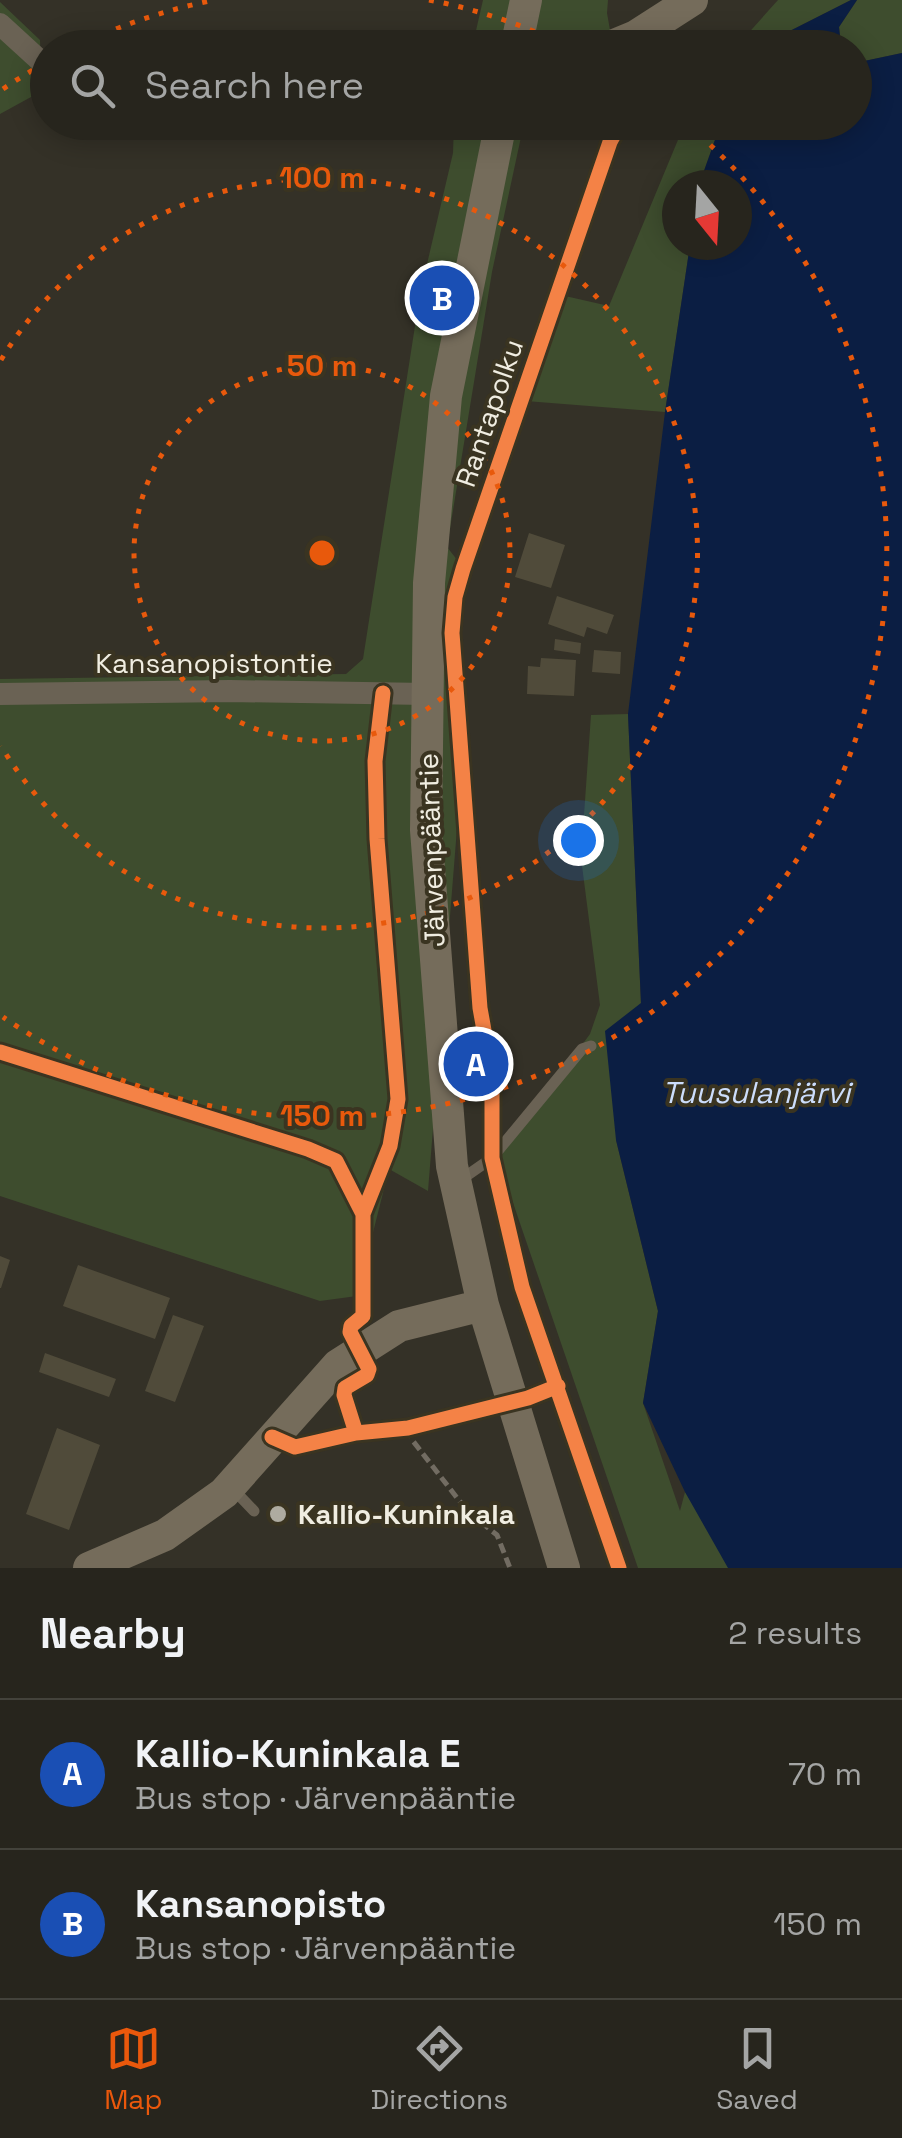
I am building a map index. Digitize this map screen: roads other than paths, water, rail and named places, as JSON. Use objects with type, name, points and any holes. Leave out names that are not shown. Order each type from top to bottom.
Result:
[{"type":"main road","points":[[520,30],[526,0]]},
{"type":"main road","points":[[645,30],[692,0]]},
{"type":"main road","name":"Järvenpääntie","points":[[497,140],[446,396],[429,584],[426,830],[442,1064],[455,1183],[483,1305],[564,1568]]},
{"type":"main road","points":[[89,1568],[166,1535],[230,1486],[338,1365],[359,1349],[399,1326],[483,1305]]},
{"type":"street","points":[[0,24],[30,52]]},
{"type":"street","name":"Kansanopistontie","points":[[0,694],[427,694]]},
{"type":"lane","points":[[455,1183],[492,1158],[582,1049],[591,1046]]},
{"type":"lane","points":[[230,1486],[254,1511]]},
{"type":"water","points":[[851,0],[857,0],[839,30],[792,30]]},
{"type":"water","name":"Tuusulanjärvi","points":[[902,53],[902,1568],[728,1568],[685,1492],[643,1403],[658,1311],[616,1140],[605,1031],[641,1003],[628,714],[688,260],[752,260],[752,170],[704,170],[715,140],[872,140],[872,59]]},
{"type":"place","name":"Kansanopisto","points":[[442,298]]},
{"type":"place","name":"Kallio-Kuninkala E","points":[[476,1064]]},
{"type":"place","name":"Kallio-Kuninkala","points":[[278,1514]]}]
